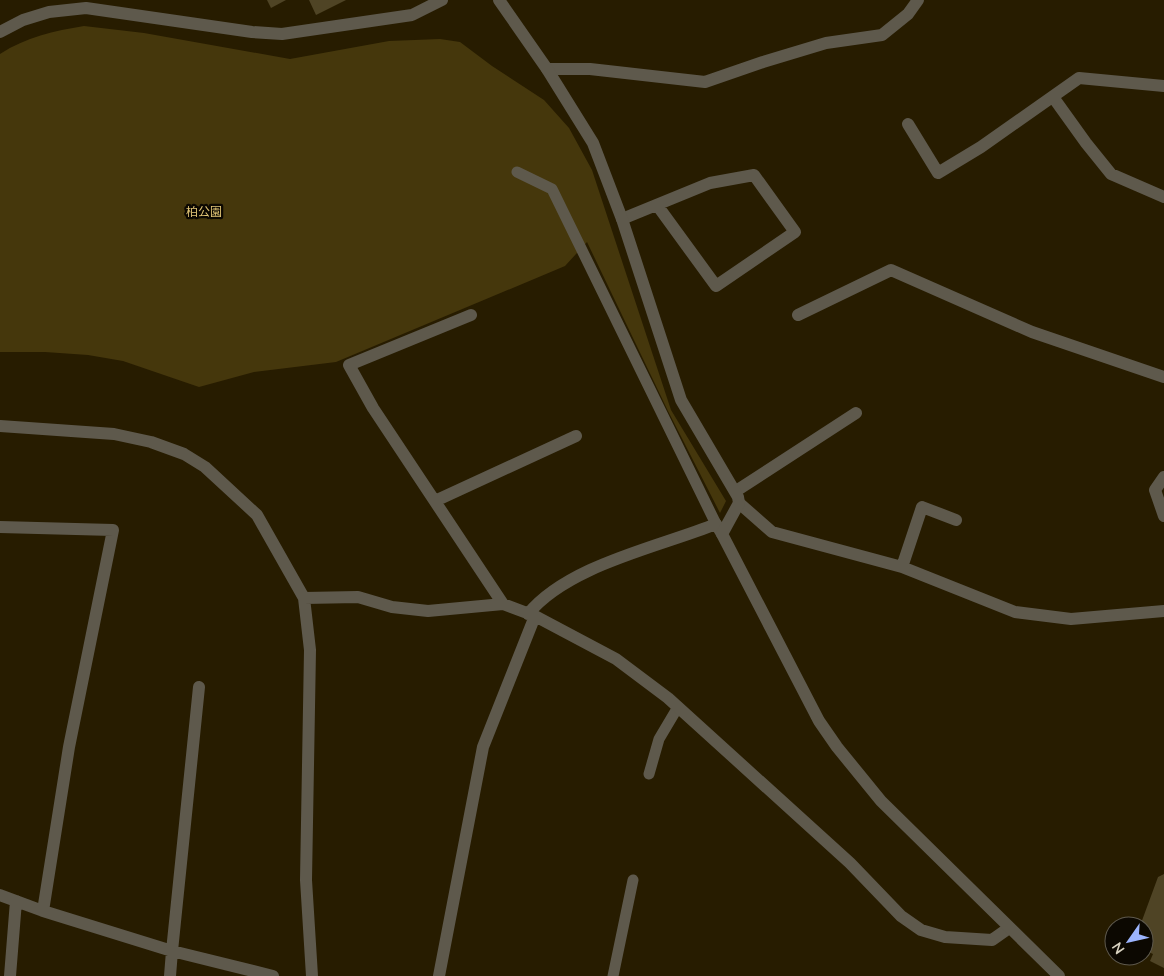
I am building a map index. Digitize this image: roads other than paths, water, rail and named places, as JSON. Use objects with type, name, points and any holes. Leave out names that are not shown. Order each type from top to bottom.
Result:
[{"type":"street","points":[[0,32],[23,20],[50,12],[86,8],[282,34],[412,16],[442,0]]},
{"type":"street","points":[[499,0],[547,69],[593,143],[622,219],[681,400],[737,497],[772,532],[829,549],[902,567],[1015,612],[1070,619],[1164,611]]},
{"type":"street","points":[[547,69],[590,69],[705,82],[826,43],[882,35],[908,14],[918,0]]},
{"type":"street","points":[[908,124],[938,173],[981,147],[1079,78],[1164,86]]},
{"type":"street","points":[[1053,96],[1086,143],[1112,174],[1164,197]]},
{"type":"street","points":[[622,219],[710,183],[754,175],[795,232],[716,286],[657,205]]},
{"type":"street","points":[[798,315],[891,270],[1032,332],[1164,377]]},
{"type":"street","points":[[470,315],[349,365],[374,408],[503,604]]},
{"type":"street","points":[[719,529],[737,497],[856,413]]},
{"type":"street","points":[[0,426],[114,434],[151,442],[184,454],[205,467],[256,514],[304,598],[310,650],[306,880],[312,976]]},
{"type":"street","points":[[435,501],[576,436]]},
{"type":"street","points":[[1164,478],[1155,490],[1164,516]]},
{"type":"street","points":[[902,567],[922,507],[956,520]]},
{"type":"street","points":[[0,527],[113,530],[69,747],[43,911]]},
{"type":"street","points":[[439,976],[483,747],[538,602],[575,577],[646,547],[695,532],[719,529]]},
{"type":"street","points":[[719,529],[803,692],[837,747],[881,801],[1059,976]]},
{"type":"street","points":[[304,598],[358,597],[392,607],[428,611],[503,604],[532,615],[616,659],[678,707],[850,863],[901,916],[921,930],[945,937],[992,940],[1009,928]]},
{"type":"street","points":[[170,976],[199,687]]},
{"type":"street","points":[[0,895],[43,911],[172,951],[273,976]]},
{"type":"street","points":[[10,976],[16,901]]},
{"type":"lane","points":[[517,172],[552,188],[719,529]]},
{"type":"lane","points":[[649,774],[660,739],[678,707]]},
{"type":"lane","points":[[613,976],[633,880]]},
{"type":"park label","name":"柏公園","points":[[204,212]]}]
